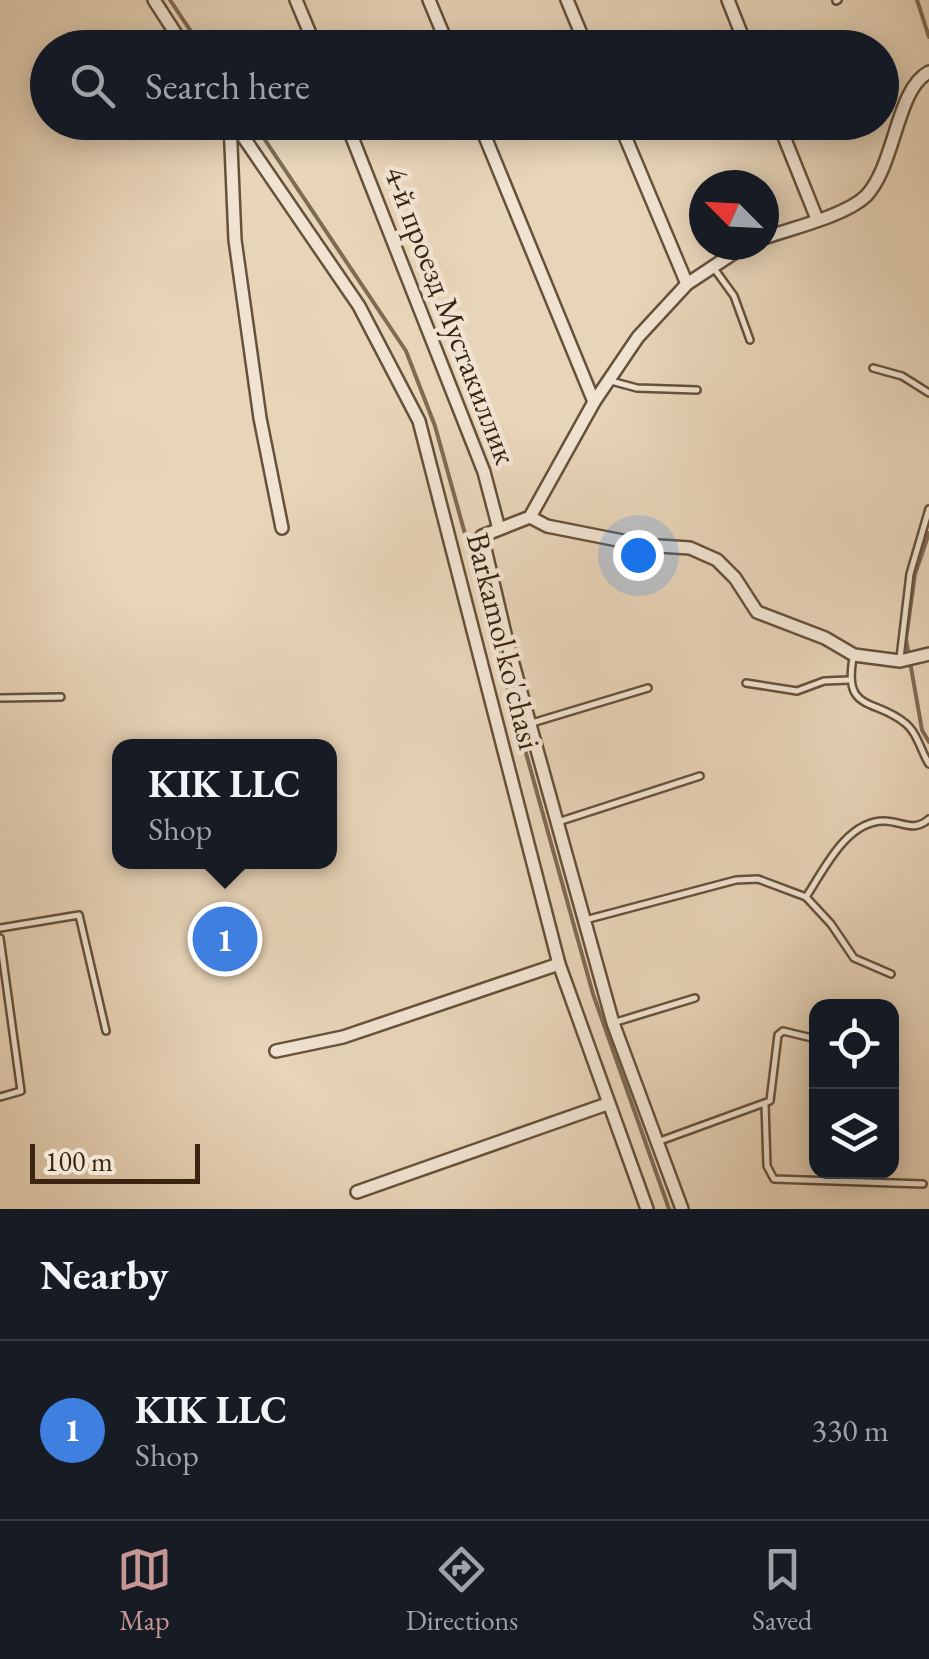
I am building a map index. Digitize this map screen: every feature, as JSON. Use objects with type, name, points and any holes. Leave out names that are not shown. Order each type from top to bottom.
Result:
[{"type":"street","points":[[154,0],[173,30]]},
{"type":"street","points":[[296,0],[308,30]]},
{"type":"street","points":[[429,0],[442,30]]},
{"type":"street","points":[[567,0],[580,30]]},
{"type":"street","points":[[728,0],[740,30]]},
{"type":"street","points":[[899,128],[915,81],[929,72]]},
{"type":"street","points":[[232,140],[235,240],[260,418],[282,528]]},
{"type":"street","name":"Barkamol ko'chasi","points":[[244,140],[359,306],[419,422],[559,964],[647,1209]]},
{"type":"street","name":"4-й проезд Мустакиллик","points":[[353,140],[484,472],[499,529]]},
{"type":"street","points":[[487,140],[594,402]]},
{"type":"street","points":[[627,140],[687,284]]},
{"type":"street","points":[[785,140],[818,219]]},
{"type":"street","points":[[779,233],[863,198],[876,183],[895,140]]},
{"type":"street","points":[[682,1209],[614,1023],[507,642],[482,536],[530,517],[594,402],[638,337],[687,284],[720,260]]},
{"type":"street","points":[[530,517],[548,526],[643,545],[690,548],[716,560],[735,578],[757,612],[824,638],[854,655],[907,660],[929,654]]},
{"type":"street","points":[[276,1051],[342,1036],[559,964]]},
{"type":"street","points":[[357,1192],[607,1104]]},
{"type":"lane","points":[[711,265],[734,296],[750,340]]},
{"type":"lane","points":[[873,368],[902,376],[929,393]]},
{"type":"lane","points":[[608,380],[637,388],[697,390]]},
{"type":"lane","points":[[907,660],[910,574],[929,509]]},
{"type":"lane","points":[[854,655],[849,680],[856,696],[867,706],[903,721],[929,764]]},
{"type":"lane","points":[[746,683],[798,691],[824,681],[849,680]]},
{"type":"lane","points":[[532,723],[648,688]]},
{"type":"lane","points":[[0,698],[60,698]]},
{"type":"lane","points":[[558,822],[700,776]]},
{"type":"lane","points":[[806,897],[854,832],[870,823],[886,821],[910,828],[922,826],[929,819]]},
{"type":"lane","points":[[585,920],[736,880],[758,879],[806,897],[854,958],[891,974]]},
{"type":"lane","points":[[0,928],[79,915],[106,1031]]},
{"type":"lane","points":[[0,938],[21,1091],[0,1096]]},
{"type":"lane","points":[[614,1023],[695,998]]},
{"type":"lane","points":[[657,1142],[765,1104],[773,1096],[778,1036],[790,1031],[809,1037]]},
{"type":"lane","points":[[765,1104],[767,1166],[774,1179],[923,1184]]},
{"type":"waterway","points":[[170,0],[190,30]]},
{"type":"waterway","points":[[917,0],[929,37]]},
{"type":"waterway","points":[[265,140],[406,351],[435,426],[593,994],[669,1209]]},
{"type":"waterway","points":[[929,533],[915,574],[906,639],[922,730],[929,742]]},
{"type":"place","name":"KIK LLC","points":[[225,939]]}]
